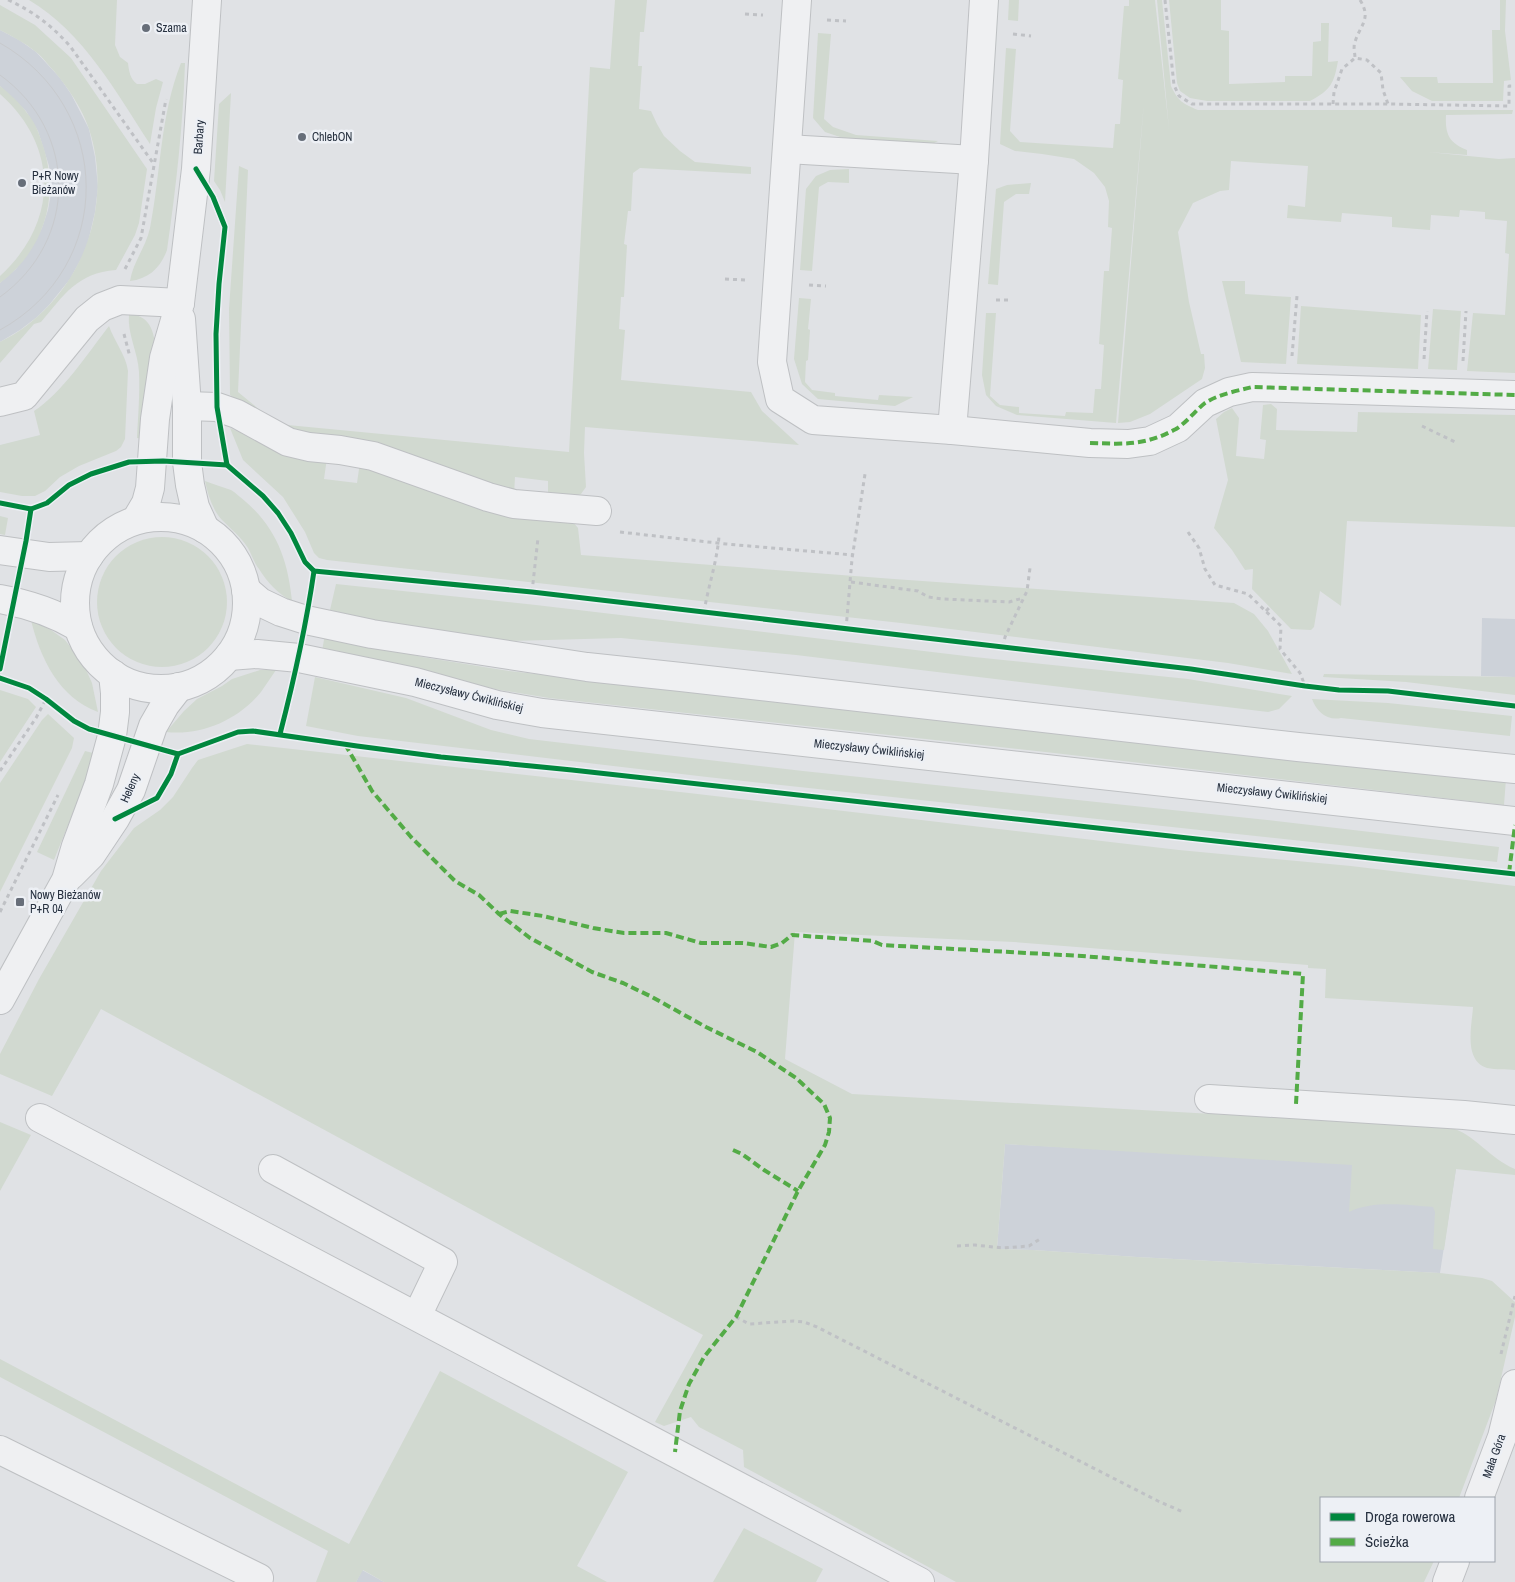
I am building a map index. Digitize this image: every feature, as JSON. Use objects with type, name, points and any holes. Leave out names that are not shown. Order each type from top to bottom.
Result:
[{"type":"street","name":"Barbary","points":[[136,520],[146,503],[150,488],[155,419],[164,358],[180,303],[196,169],[207,0]]},
{"type":"street","points":[[797,0],[772,362],[780,399],[813,420],[952,430],[1090,443],[1128,444],[1150,440],[1178,428],[1206,403],[1229,392],[1252,387],[1515,395]]},
{"type":"street","points":[[952,430],[974,160],[984,0]]},
{"type":"street","points":[[787,148],[974,160]]},
{"type":"street","points":[[0,402],[24,396],[87,319],[102,307],[120,300],[180,303]]},
{"type":"street","name":"Barbary","points":[[180,303],[185,355],[187,462],[195,507],[205,529]]},
{"type":"street","points":[[187,406],[218,408],[237,414],[288,442],[309,447],[373,456],[488,497],[514,504],[597,510]]},
{"type":"street","points":[[160,517],[172,518],[189,521],[205,529],[223,544],[236,561],[243,575],[246,590],[246,618],[242,632],[229,656],[206,676],[179,687],[162,689],[144,687],[112,674],[101,665],[83,640],[75,612],[77,583],[89,556],[98,544],[110,534],[136,520],[160,517]]},
{"type":"street","points":[[0,550],[49,557],[89,556]]},
{"type":"street","points":[[246,590],[260,602],[306,620],[381,636],[518,658],[1298,747],[1515,769]]},
{"type":"street","points":[[0,599],[46,610],[78,627]]},
{"type":"street","name":"Mieczysławy Ćwiklińskiej","points":[[229,656],[257,654],[299,658],[414,682],[497,705],[542,713],[1515,821]]},
{"type":"street","name":"Heleny","points":[[0,1000],[66,880],[76,846],[99,784],[112,736],[115,712],[112,674]]},
{"type":"street","name":"Heleny","points":[[66,880],[91,855],[115,819],[131,790],[153,726],[165,705],[179,687]]},
{"type":"street","points":[[1209,1098],[1515,1120]]},
{"type":"street","points":[[40,1118],[920,1582]]},
{"type":"street","points":[[273,1169],[443,1262],[417,1316]]},
{"type":"street","name":"Mała Góra","points":[[1479,1497],[1502,1437],[1515,1384]]},
{"type":"street","points":[[0,1450],[259,1578]]},
{"type":"street","points":[[1447,1582],[1455,1562]]},
{"type":"path","points":[[8,0],[38,16],[70,46],[154,163]]},
{"type":"path","points":[[1165,0],[1174,85],[1179,96],[1192,104],[1509,106],[1509,86],[1515,86]]},
{"type":"path","points":[[1355,58],[1354,43],[1366,15],[1360,0]]},
{"type":"path","points":[[744,14],[764,15]]},
{"type":"path","points":[[1333,104],[1334,92],[1342,69],[1355,58],[1367,60],[1381,73],[1388,104]]},
{"type":"path","points":[[725,279],[752,280]]},
{"type":"path","points":[[1291,360],[1296,296]]},
{"type":"path","points":[[1423,366],[1427,311]]},
{"type":"path","points":[[1462,367],[1466,311]]},
{"type":"path","points":[[846,629],[853,554],[865,474]]},
{"type":"path","points":[[617,531],[726,544],[853,554]]},
{"type":"path","points":[[532,592],[539,532]]},
{"type":"path","points":[[1188,532],[1199,548],[1205,569],[1216,585],[1248,594],[1282,626],[1280,649],[1300,672],[1305,686]]},
{"type":"path","points":[[704,612],[718,550],[719,536]]},
{"type":"path","points":[[1003,647],[1005,637],[1027,590],[1030,568]]},
{"type":"path","points":[[851,582],[918,591],[928,597],[943,599],[1009,602],[1023,598]]},
{"type":"path","points":[[1266,611],[1270,607]]},
{"type":"path","points":[[0,771],[36,718],[46,698]]},
{"type":"path","points":[[0,912],[61,788]]},
{"type":"path","points":[[957,1246],[975,1245],[1003,1248],[1029,1246],[1040,1239]]},
{"type":"path","points":[[736,1317],[749,1324],[794,1321],[804,1322],[817,1327],[1183,1512]]},
{"type":"shaded area","points":[[29,0],[117,0],[115,45],[120,57],[128,63],[131,77],[137,84],[145,84],[156,79],[163,82],[156,108],[150,144],[111,84],[82,46],[49,14]]},
{"type":"shaded area","points":[[615,0],[647,0],[644,32],[640,32],[638,66],[642,66],[639,109],[651,111],[664,136],[695,162],[751,167],[751,174],[640,168],[633,173],[631,211],[628,211],[624,244],[627,245],[624,297],[621,297],[619,329],[625,330],[621,380],[751,392],[762,411],[799,445],[585,427],[586,487],[581,494],[571,497],[548,497],[548,481],[515,477],[514,495],[275,427],[230,395],[229,309],[239,166],[248,170],[238,392],[277,424],[569,452],[590,67],[610,69]]},
{"type":"shaded area","points":[[1009,0],[1019,0],[1018,21],[1008,20]]},
{"type":"shaded area","points":[[1129,0],[1155,0],[1169,129],[1157,0],[1162,0],[1171,86],[1182,101],[1198,110],[1513,110],[1512,114],[1446,115],[1446,128],[1449,137],[1456,144],[1467,150],[1467,155],[1428,152],[1499,159],[1515,158],[1515,373],[1467,371],[1473,313],[1505,315],[1509,254],[1505,253],[1507,221],[1485,219],[1485,212],[1460,210],[1459,217],[1431,215],[1430,230],[1392,227],[1392,217],[1342,213],[1341,222],[1287,218],[1288,205],[1305,207],[1308,166],[1231,161],[1229,190],[1220,191],[1193,203],[1178,232],[1189,302],[1201,354],[1204,354],[1205,368],[1202,379],[1150,414],[1130,422],[1118,423],[1144,102],[1116,423],[1017,415],[996,406],[986,395],[982,375],[986,313],[996,313],[990,396],[1000,405],[1019,407],[1019,413],[1065,416],[1066,412],[1093,413],[1095,389],[1101,389],[1104,345],[1099,344],[1104,271],[1109,271],[1112,228],[1108,227],[1109,201],[1105,187],[1094,173],[1074,159],[1015,151],[1000,144],[1006,48],[1016,49],[1010,131],[1020,142],[1113,148],[1115,124],[1120,124],[1123,80],[1118,79],[1124,6],[1129,6]]},
{"type":"shaded area","points":[[1169,0],[1221,0],[1221,30],[1229,31],[1229,84],[1285,82],[1285,76],[1312,76],[1313,42],[1321,41],[1321,23],[1329,23],[1328,62],[1338,61],[1333,80],[1323,93],[1310,101],[1207,101],[1190,98],[1180,91],[1177,83]]},
{"type":"shaded area","points":[[1500,0],[1506,0],[1505,31],[1511,80],[1504,81],[1503,101],[1432,101],[1412,91],[1400,77],[1437,77],[1438,83],[1493,83],[1492,30],[1500,30]]},
{"type":"shaded area","points":[[0,5],[35,25],[71,58],[147,169],[139,223],[135,235],[116,270],[91,276],[73,287],[41,322],[34,324],[0,363],[0,342],[27,325],[50,304],[69,280],[84,252],[93,222],[97,192],[96,160],[89,129],[83,113],[64,84],[41,56],[0,30]]},
{"type":"shaded area","points":[[0,30],[36,52],[60,78],[71,94],[89,129],[95,157],[98,187],[95,212],[88,242],[70,279],[37,317],[0,342],[0,283],[16,269],[31,249],[42,228],[51,193],[49,166],[38,131],[26,111],[0,86]]},
{"type":"shaded area","points":[[818,33],[831,34],[824,119],[833,127],[856,135],[938,141],[932,144],[843,138],[825,132],[813,118]]},
{"type":"shaded area","points":[[181,63],[185,63],[183,110],[167,250],[158,267],[143,278],[130,281],[150,228],[165,124],[174,83]]},
{"type":"shaded area","points":[[0,86],[21,106],[36,126],[47,160],[49,200],[45,219],[29,254],[0,283],[0,276],[19,255],[33,233],[41,209],[44,185],[42,161],[33,137],[20,115],[0,94]]},
{"type":"shaded area","points":[[231,93],[225,202],[214,181],[219,104]]},
{"type":"shaded area","points":[[849,169],[849,183],[828,182],[819,187],[812,271],[800,270],[806,189],[816,176],[830,170]]},
{"type":"shaded area","points":[[1031,183],[1029,194],[1016,194],[1004,202],[998,285],[988,284],[996,189],[1007,185]]},
{"type":"shaded area","points":[[1222,281],[1245,281],[1245,294],[1291,297],[1286,364],[1241,362]]},
{"type":"shaded area","points":[[799,298],[811,299],[805,382],[812,390],[835,393],[835,396],[878,400],[879,395],[913,397],[895,406],[818,399],[802,384],[794,359]]},
{"type":"shaded area","points":[[1301,306],[1421,315],[1418,369],[1297,364]]},
{"type":"shaded area","points":[[1433,309],[1461,311],[1457,370],[1428,369]]},
{"type":"shaded area","points":[[129,314],[140,317],[148,322],[155,342],[144,439],[137,438],[139,372],[130,329]]},
{"type":"shaded area","points":[[109,326],[125,359],[128,371],[125,439],[121,447],[116,451],[79,466],[60,477],[45,491],[35,496],[0,492],[0,445],[40,435],[34,411],[55,394]]},
{"type":"shaded area","points":[[1271,404],[1277,409],[1276,430],[1357,432],[1358,412],[1515,415],[1515,527],[1347,521],[1341,606],[1320,591],[1314,627],[1311,630],[1291,629],[1252,589],[1253,569],[1245,570],[1214,528],[1228,480],[1216,419],[1232,408],[1239,418],[1236,456],[1264,459],[1266,440],[1260,439],[1263,405]]},
{"type":"shaded area","points":[[230,428],[283,451],[327,458],[324,479],[357,483],[360,462],[573,522],[578,528],[581,555],[1234,603],[1254,614],[1268,631],[1292,674],[1228,663],[901,623],[327,560],[319,558],[314,553],[305,532],[283,497],[243,460]]},
{"type":"shaded area","points":[[205,481],[233,491],[257,512],[266,523],[284,559],[292,601],[269,583],[257,567],[245,544],[219,516],[211,502]]},
{"type":"shaded area","points":[[0,516],[8,518],[5,535],[0,534]]},
{"type":"shaded area","points":[[162,537],[175,538],[187,542],[208,556],[222,577],[226,589],[226,615],[222,627],[208,648],[187,662],[175,666],[162,667],[149,666],[137,662],[116,648],[102,627],[98,615],[97,602],[98,589],[102,577],[116,556],[137,542],[149,538]]},
{"type":"shaded area","points":[[336,584],[536,605],[974,657],[1188,679],[1292,696],[1279,709],[1268,712],[796,655],[621,638],[510,641],[476,638],[400,626],[330,610]]},
{"type":"shaded area","points":[[1482,618],[1515,619],[1515,677],[1481,676]]},
{"type":"shaded area","points":[[31,620],[51,630],[65,640],[83,663],[92,683],[98,712],[84,706],[72,697],[53,675],[40,648]]},
{"type":"shaded area","points":[[325,634],[422,657],[509,671],[1506,779],[1504,805],[1054,753],[549,698],[500,690],[322,651]]},
{"type":"shaded area","points":[[260,670],[276,670],[261,692],[241,711],[218,724],[205,728],[179,733],[166,732],[197,699],[232,679]]},
{"type":"shaded area","points":[[1324,674],[1515,677],[1515,695],[1406,682],[1323,677]]},
{"type":"shaded area","points":[[315,677],[406,698],[491,730],[529,739],[1499,847],[1497,862],[707,777],[358,736],[306,726]]},
{"type":"shaded area","points":[[0,690],[28,699],[36,707],[0,762]]},
{"type":"shaded area","points":[[1312,699],[1388,703],[1512,716],[1510,736],[1336,719],[1319,711]]},
{"type":"shaded area","points":[[48,714],[74,738],[72,748],[0,892],[0,783]]},
{"type":"shaded area","points":[[247,744],[1179,850],[1351,866],[1515,886],[1515,1070],[1487,1068],[1479,1064],[1475,1058],[1471,1041],[1473,1007],[1325,998],[1326,969],[1308,968],[1308,965],[1014,942],[795,932],[785,1059],[852,1094],[1449,1127],[1467,1135],[1506,1165],[1515,1169],[1515,1175],[1456,1169],[1444,1250],[1433,1249],[1435,1212],[1433,1207],[1379,1205],[1358,1208],[1349,1212],[1352,1165],[1005,1144],[997,1249],[1440,1273],[1492,1281],[1515,1302],[1515,1317],[1496,1400],[1459,1497],[1320,1497],[1320,1562],[1434,1562],[1424,1582],[956,1582],[744,1467],[743,1450],[699,1427],[691,1417],[664,1426],[655,1422],[703,1335],[101,1009],[52,1096],[0,1074],[0,1054],[39,979],[101,871],[134,828],[160,810],[173,797],[198,760]]},
{"type":"shaded area","points":[[85,751],[93,753],[88,775],[54,860],[37,852]]},
{"type":"shaded area","points":[[0,1122],[31,1135],[0,1191]]},
{"type":"shaded area","points":[[1005,1144],[1456,1169],[1440,1273],[997,1249]]},
{"type":"shaded area","points":[[0,1359],[349,1544],[440,1371],[628,1472],[577,1566],[607,1582],[384,1582],[363,1570],[356,1582],[316,1582],[328,1551],[0,1377]]},
{"type":"shaded area","points":[[744,1528],[823,1569],[816,1582],[713,1582]]},
{"type":"shaded area","points":[[362,1570],[384,1582],[356,1582]]},
{"type":"tram line","points":[[0,43],[37,71],[64,106],[81,145],[86,187],[81,228],[65,267],[38,302],[0,330]]},
{"type":"tram line","points":[[0,75],[26,98],[44,125],[55,155],[59,186],[55,216],[44,246],[26,273],[0,297]]},
{"type":"marked path","points":[[1090,443],[1134,443],[1165,435],[1184,423],[1210,400],[1252,387],[1515,395]]},
{"type":"marked path","points":[[345,744],[372,791],[411,837],[455,881],[479,895],[499,914],[530,938],[592,972],[623,983],[652,997],[706,1027],[757,1052],[796,1078],[824,1104],[830,1118],[829,1132],[825,1145],[798,1191],[736,1317],[704,1357],[689,1384],[680,1411],[675,1452]]},
{"type":"marked path","points":[[1509,873],[1515,825]]},
{"type":"marked path","points":[[499,914],[510,911],[543,916],[624,933],[666,933],[701,943],[743,943],[771,947],[782,943],[792,935],[873,941],[882,945],[1082,956],[1303,974],[1296,1104]]},
{"type":"marked path","points":[[733,1150],[798,1191]]},
{"type":"cycle path","points":[[196,169],[213,197],[225,227],[216,334],[217,407],[227,465]]},
{"type":"cycle path","points":[[0,503],[31,509],[47,503],[69,485],[91,474],[129,462],[163,461],[227,465],[263,496],[278,513],[291,533],[305,562],[314,571],[532,592],[1191,669],[1339,690],[1388,691],[1515,706]]},
{"type":"cycle path","points":[[0,669],[31,509]]},
{"type":"cycle path","points":[[280,734],[299,653],[314,571]]},
{"type":"cycle path","points":[[0,678],[29,688],[74,721],[89,729],[178,754],[238,732],[253,731],[441,757],[1515,874]]},
{"type":"cycle path","points":[[115,819],[157,798],[171,774],[178,754]]},
{"type":"place","name":"Szama","points":[[146,28]]},
{"type":"place","name":"ChlebON","points":[[302,137]]},
{"type":"place","name":"P+R Nowy Bieżanów","points":[[22,183]]},
{"type":"place","name":"Nowy Bieżanów P+R 04","points":[[20,902]]}]
